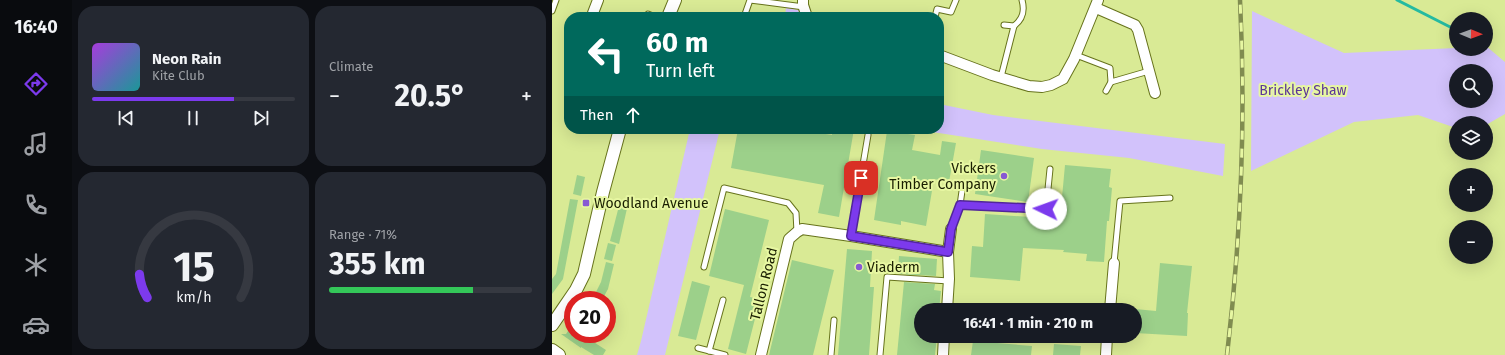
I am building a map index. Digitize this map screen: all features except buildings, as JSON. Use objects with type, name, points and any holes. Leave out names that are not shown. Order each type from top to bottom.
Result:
[{"type":"street","points":[[594,12],[598,0]]},
{"type":"street","points":[[670,12],[675,0]]},
{"type":"street","points":[[944,57],[1001,78],[1029,86],[1042,87],[1051,85],[1063,79],[1076,55],[1097,4],[1135,25],[1138,30],[1155,93]]},
{"type":"street","points":[[552,325],[576,290],[584,274],[602,192],[619,134]]},
{"type":"street","points":[[797,232],[802,229],[948,252]]},
{"type":"street","points":[[948,303],[949,282],[948,252],[951,229]]},
{"type":"street","name":"Tallon Road","points":[[761,355],[789,239],[797,232]]},
{"type":"street","points":[[1111,303],[1114,263]]},
{"type":"street","points":[[943,355],[944,343]]},
{"type":"street","points":[[1106,355],[1107,343]]},
{"type":"street","points":[[552,350],[559,355]]},
{"type":"lane","points":[[552,11],[556,0]]},
{"type":"lane","points":[[746,12],[750,0],[804,3]]},
{"type":"lane","points":[[936,12],[937,9],[951,12],[956,0]]},
{"type":"lane","points":[[1001,78],[1014,26],[1021,21],[1023,15],[1024,7],[1022,0]]},
{"type":"lane","points":[[1004,25],[1014,26]]},
{"type":"lane","points":[[1076,55],[1110,68],[1111,82],[1106,91]]},
{"type":"lane","points":[[1111,82],[1149,71]]},
{"type":"lane","points":[[851,236],[868,135]]},
{"type":"lane","points":[[960,205],[1046,209],[1050,169]]},
{"type":"lane","points":[[704,267],[724,188],[788,203],[796,213],[797,232]]},
{"type":"lane","points":[[951,229],[960,205],[962,191]]},
{"type":"lane","points":[[1114,263],[1120,201],[1170,198]]},
{"type":"lane","points":[[880,355],[887,277],[949,282]]},
{"type":"lane","points":[[709,351],[723,300]]},
{"type":"lane","points":[[831,355],[834,320]]},
{"type":"lane","points":[[698,348],[726,355]]},
{"type":"green space","points":[[786,8],[798,10],[799,12],[786,12]]},
{"type":"green space","name":"Brickley Shaw","points":[[1252,11],[1344,53],[1449,48],[1449,56],[1493,56],[1493,52],[1505,62],[1505,114],[1493,121],[1493,116],[1449,116],[1449,126],[1418,115],[1354,122],[1251,171]]},
{"type":"green space","points":[[944,105],[993,115],[1225,144],[1223,176],[1129,158],[1042,149],[944,134]]},
{"type":"green space","points":[[689,134],[719,134],[665,355],[637,355]]},
{"type":"waterway","points":[[1397,0],[1449,26]]},
{"type":"railway","points":[[1227,355],[1236,266],[1241,178],[1242,44],[1240,0]]},
{"type":"place","name":"Vickers Timber Company","points":[[1004,176]]},
{"type":"place","name":"Woodland Avenue","points":[[586,203]]},
{"type":"place","name":"Viaderm","points":[[859,267]]},
{"type":"route","points":[[861,178],[851,236],[948,252],[951,229],[960,205],[1046,209]]}]
